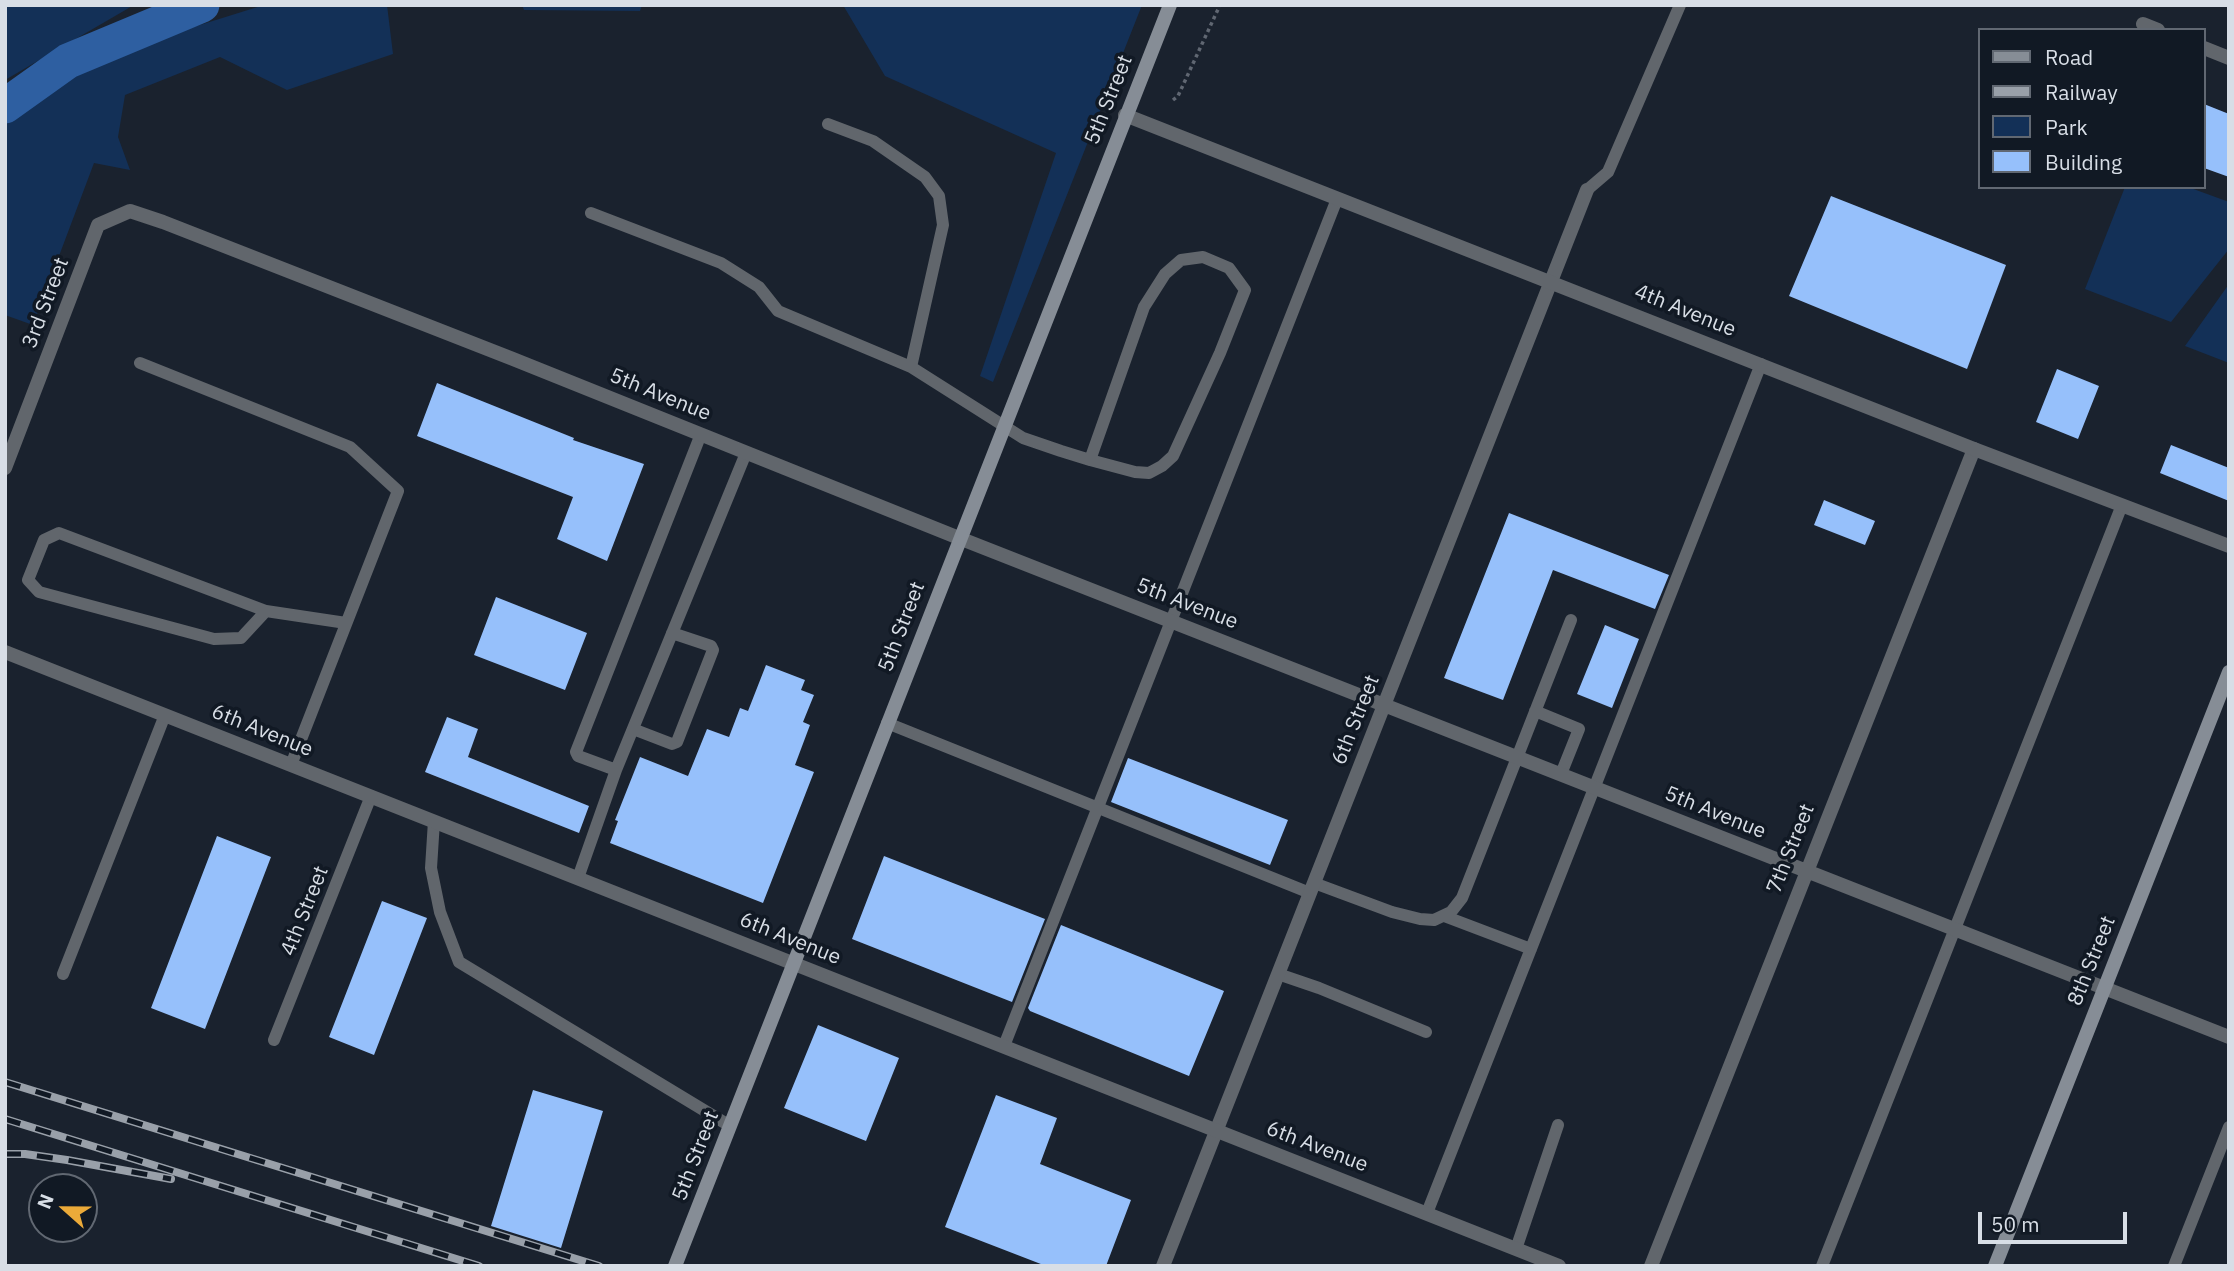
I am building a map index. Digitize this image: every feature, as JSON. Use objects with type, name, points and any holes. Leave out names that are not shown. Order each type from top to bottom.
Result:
[{"type":"main road","name":"5th Street","points":[[675,1266],[1170,5]]},
{"type":"main road","name":"8th Street","points":[[1996,1266],[2229,672]]},
{"type":"street","points":[[2143,24],[2153,28]]},
{"type":"street","points":[[2206,49],[2229,58]]},
{"type":"street","name":"4th Avenue","points":[[1125,115],[1974,449],[2229,546]]},
{"type":"street","name":"6th Street","points":[[1163,1266],[1587,190]]},
{"type":"street","name":"5th Avenue","points":[[130,211],[202,237],[2229,1037]]},
{"type":"street","name":"3rd Street","points":[[5,468],[98,225],[130,211]]},
{"type":"street","name":"7th Street","points":[[1651,1266],[1974,449]]},
{"type":"street","name":"6th Avenue","points":[[5,652],[1559,1266]]},
{"type":"lane","points":[[1587,190],[1608,172],[1680,5]]},
{"type":"lane","points":[[828,124],[873,141],[925,177],[939,196],[943,225],[911,367]]},
{"type":"lane","points":[[1004,1046],[1337,199]]},
{"type":"lane","points":[[591,213],[721,263],[759,287],[778,311],[911,367],[1023,438],[1090,460],[1135,472],[1149,473],[1162,467],[1173,456],[1220,353],[1245,290],[1228,268],[1203,257],[1181,260],[1165,274],[1144,307],[1090,460]]},
{"type":"lane","points":[[139,363],[350,447],[398,491],[291,765]]},
{"type":"lane","points":[[1427,1213],[1760,364]]},
{"type":"lane","points":[[616,771],[578,756],[576,752],[701,434]]},
{"type":"lane","points":[[578,878],[632,729],[746,453]]},
{"type":"lane","points":[[1822,1266],[2122,505]]},
{"type":"lane","points":[[266,611],[241,638],[214,639],[38,592],[28,580],[44,540],[59,533],[266,611],[346,623]]},
{"type":"lane","points":[[887,723],[1097,807],[1312,888],[1411,917],[1434,920],[1451,912],[1462,898],[1571,620]]},
{"type":"lane","points":[[632,729],[672,744],[677,742],[713,650],[711,646],[673,633]]},
{"type":"lane","points":[[1535,712],[1579,729],[1561,774]]},
{"type":"lane","points":[[64,974],[165,715]]},
{"type":"lane","name":"4th Street","points":[[274,1040],[371,796]]},
{"type":"lane","points":[[434,821],[431,868],[440,912],[458,962],[730,1126]]},
{"type":"lane","points":[[1444,916],[1531,950]]},
{"type":"lane","points":[[1278,974],[1426,1032]]},
{"type":"lane","points":[[1516,1249],[1558,1125]]},
{"type":"lane","points":[[2174,1266],[2229,1127]]},
{"type":"path","points":[[1173,100],[1178,96],[1220,5]]},
{"type":"green space","points":[[5,5],[134,5],[5,80]]},
{"type":"green space","points":[[264,5],[387,5],[393,54],[287,90],[220,57],[125,95],[118,137],[130,170],[94,163],[33,325],[5,315],[5,122],[79,72],[155,39]]},
{"type":"green space","points":[[522,5],[642,5],[640,11],[524,10]]},
{"type":"green space","points":[[843,5],[1142,5],[993,382],[980,376],[1056,153],[885,76]]},
{"type":"green space","points":[[2124,189],[2193,189],[2229,202],[2229,249],[2171,322],[2085,289]]},
{"type":"green space","points":[[2229,284],[2229,363],[2185,346]]},
{"type":"building","points":[[2206,105],[2229,114],[2229,177],[2206,169]]},
{"type":"building","points":[[1831,196],[2006,265],[1967,369],[1789,296]]},
{"type":"building","points":[[2057,369],[2099,386],[2078,439],[2036,422]]},
{"type":"building","points":[[437,383],[574,438],[573,440],[644,464],[607,561],[557,539],[573,497],[417,436]]},
{"type":"building","points":[[2171,445],[2229,468],[2229,501],[2160,473]]},
{"type":"building","points":[[1824,500],[1875,521],[1865,545],[1814,525]]},
{"type":"building","points":[[1509,513],[1669,575],[1655,609],[1553,570],[1503,700],[1444,678]]},
{"type":"building","points":[[496,597],[587,633],[565,690],[474,655]]},
{"type":"building","points":[[1605,625],[1639,639],[1612,708],[1577,694]]},
{"type":"building","points":[[766,665],[805,680],[801,690],[814,695],[803,722],[810,725],[795,765],[814,772],[763,903],[610,843],[618,821],[615,820],[640,757],[688,776],[707,729],[729,737],[740,708],[748,711]]},
{"type":"building","points":[[447,717],[478,729],[468,757],[589,806],[579,833],[425,772]]},
{"type":"building","points":[[1128,758],[1288,820],[1270,865],[1111,802]]},
{"type":"building","points":[[217,836],[271,857],[205,1029],[151,1008]]},
{"type":"building","points":[[884,856],[1045,919],[1012,1002],[852,939]]},
{"type":"building","points":[[382,901],[427,918],[374,1055],[329,1037]]},
{"type":"building","points":[[1061,925],[1224,991],[1189,1076],[1030,1011],[1028,1008]]},
{"type":"building","points":[[818,1025],[899,1058],[866,1141],[784,1108]]},
{"type":"building","points":[[533,1090],[603,1111],[561,1248],[491,1226]]},
{"type":"building","points":[[996,1095],[1057,1118],[1040,1164],[1131,1200],[1106,1266],[1046,1266],[945,1227]]},
{"type":"waterway","points":[[5,106],[68,61],[202,5]]},
{"type":"railway","points":[[5,1082],[599,1266]]},
{"type":"railway","points":[[5,1119],[479,1266]]},
{"type":"railway","points":[[5,1154],[67,1160],[171,1179]]}]
